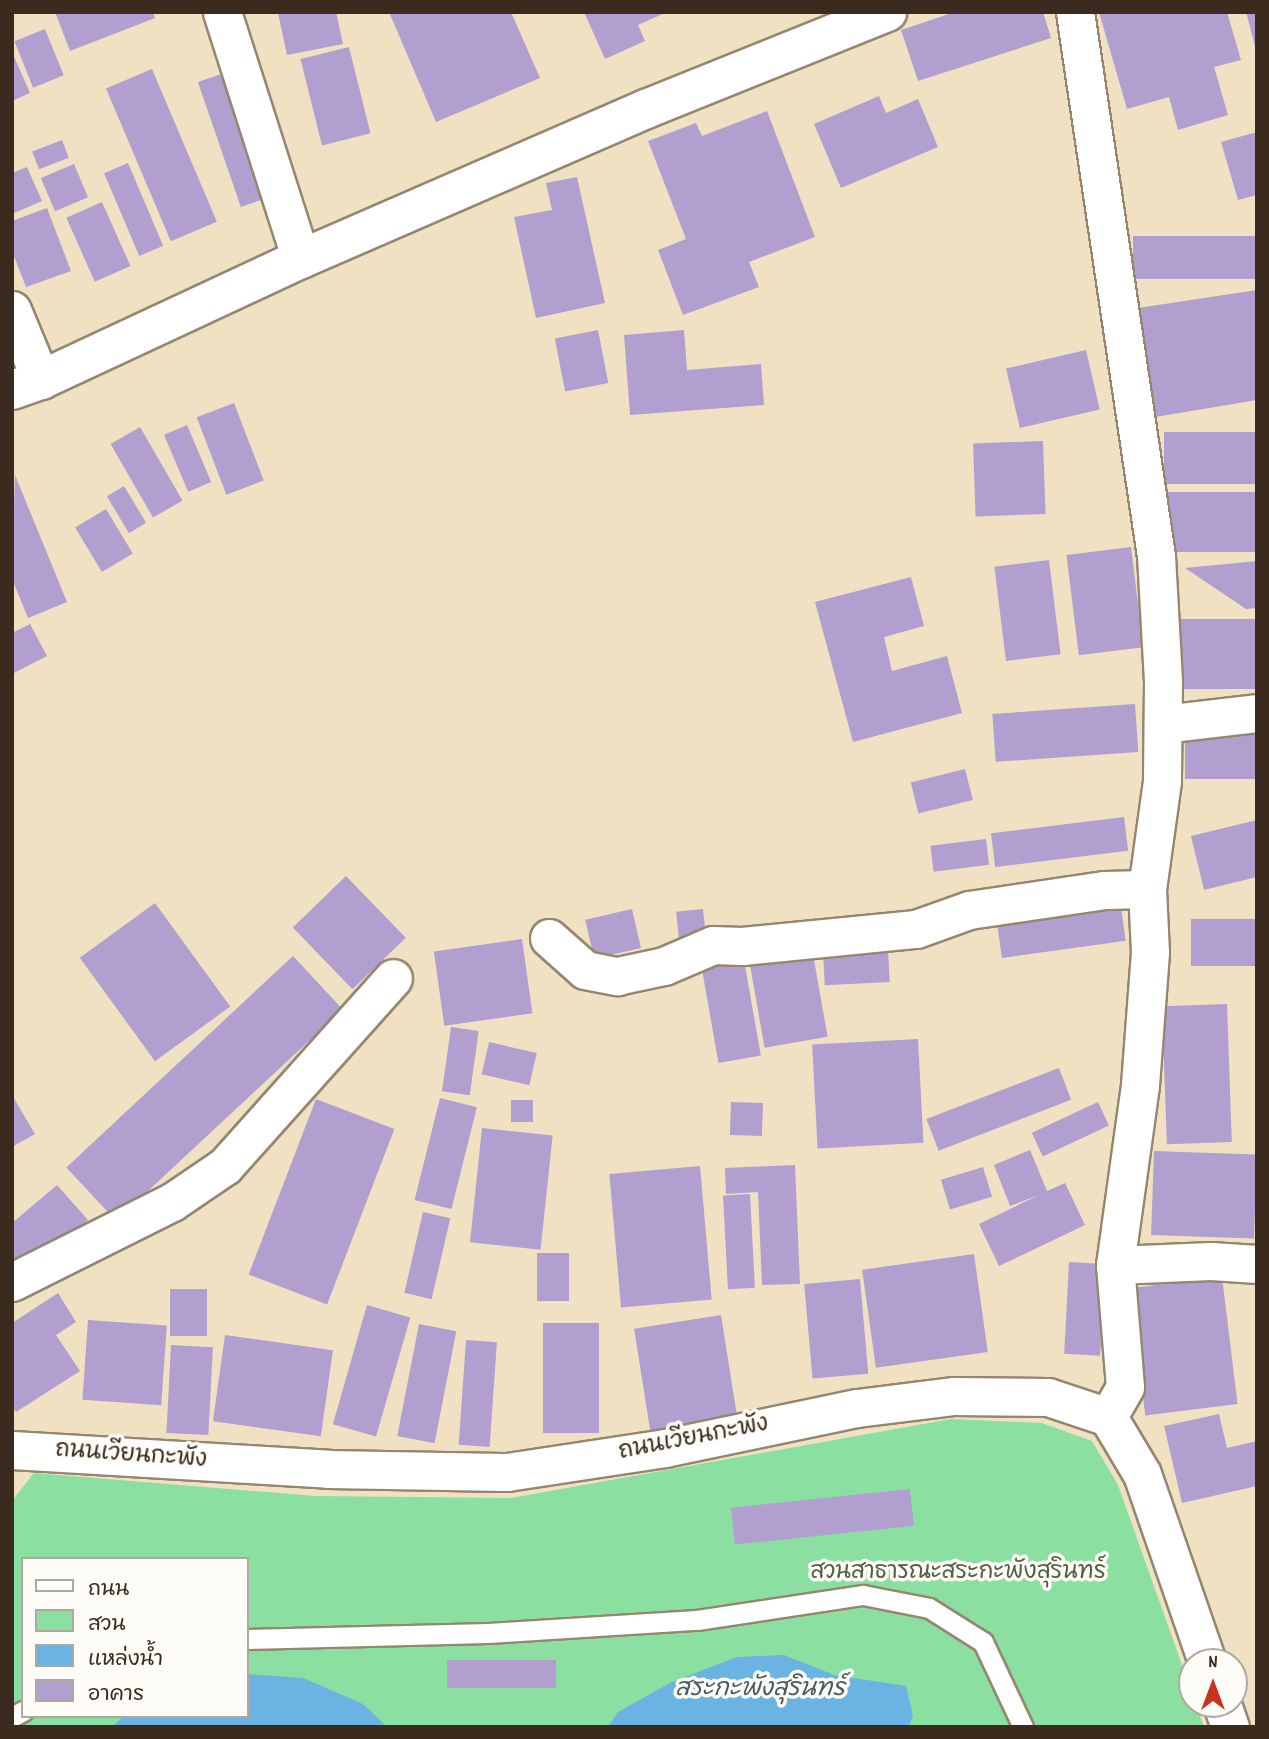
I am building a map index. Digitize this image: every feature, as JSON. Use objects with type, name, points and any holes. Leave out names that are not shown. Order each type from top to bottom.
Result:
[{"type":"main road","points":[[27,385],[301,259],[646,109],[887,12]]},
{"type":"street","points":[[222,12],[301,259]]},
{"type":"street","points":[[1075,12],[1156,556],[1163,724],[1162,781],[1147,889],[1150,952],[1140,1085],[1115,1265],[1125,1387],[1108,1418],[1142,1474],[1203,1648]]},
{"type":"street","points":[[12,310],[27,385]]},
{"type":"street","points":[[1163,724],[1257,713]]},
{"type":"street","points":[[549,938],[585,970],[617,976],[664,966],[713,945],[742,946],[916,929],[969,911],[1104,890],[1147,889]]},
{"type":"street","points":[[12,1282],[172,1202],[225,1166],[393,978]]},
{"type":"street","points":[[1115,1265],[1212,1261],[1257,1264]]},
{"type":"street","name":"ถนนเวียนกะพัง","points":[[12,1450],[328,1469],[507,1472],[665,1448],[857,1408],[954,1396],[1048,1397],[1108,1418]]},
{"type":"lane","points":[[248,1639],[488,1633],[697,1620],[863,1595],[929,1608],[983,1642],[1023,1727]]},
{"type":"green space","name":"สวนสาธารณะสระกะพังสุรินทร์","points":[[951,1419],[1042,1423],[1092,1441],[1118,1485],[1178,1654],[1178,1718],[1201,1718],[1204,1727],[12,1727],[12,1501],[34,1473],[315,1496],[511,1498]]},
{"type":"water","name":"สระกะพังสุรินทร์","points":[[784,1655],[834,1675],[906,1686],[913,1716],[908,1727],[608,1727],[618,1712],[672,1682],[737,1657]]},
{"type":"water","points":[[248,1674],[303,1678],[363,1704],[387,1727],[112,1727],[122,1718],[248,1718]]},
{"type":"building","points":[[55,12],[153,12],[155,18],[70,51]]},
{"type":"building","points":[[336,12],[343,44],[287,55],[278,13]]},
{"type":"building","points":[[389,12],[511,12],[540,78],[436,122]]},
{"type":"building","points":[[584,12],[667,12],[638,25],[645,41],[605,59]]},
{"type":"building","points":[[955,12],[1043,12],[1051,38],[918,81],[901,30]]},
{"type":"building","points":[[1099,12],[1227,12],[1241,60],[1214,67],[1228,115],[1178,130],[1169,97],[1127,109]]},
{"type":"building","points":[[1246,12],[1257,12],[1257,50],[1256,50]]},
{"type":"building","points":[[45,29],[64,75],[33,88],[14,41]]},
{"type":"building","points":[[349,47],[371,133],[322,145],[300,59]]},
{"type":"building","points":[[12,52],[30,93],[12,101]]},
{"type":"building","points":[[152,69],[217,222],[171,241],[106,89]]},
{"type":"building","points":[[230,71],[273,196],[241,207],[198,82]]},
{"type":"building","points":[[879,96],[886,113],[918,99],[938,147],[841,188],[814,124]]},
{"type":"building","points":[[767,111],[815,237],[749,262],[759,287],[683,315],[658,250],[686,239],[648,141],[696,123],[702,136]]},
{"type":"building","points":[[1257,132],[1257,195],[1238,200],[1221,142]]},
{"type":"building","points":[[62,140],[69,158],[39,169],[32,151]]},
{"type":"building","points":[[128,163],[163,246],[139,256],[104,173]]},
{"type":"building","points":[[74,164],[88,197],[55,211],[41,178]]},
{"type":"building","points":[[27,167],[42,201],[12,214],[12,173]]},
{"type":"building","points":[[577,177],[605,303],[536,318],[514,217],[552,210],[546,183]]},
{"type":"building","points":[[102,202],[130,266],[95,282],[66,218]]},
{"type":"building","points":[[47,208],[71,271],[26,287],[12,251],[12,221]]},
{"type":"building","points":[[1133,236],[1257,236],[1257,279],[1133,279]]},
{"type":"building","points":[[1257,290],[1257,400],[1155,417],[1138,308]]},
{"type":"building","points":[[598,330],[608,383],[565,391],[555,338]]},
{"type":"building","points":[[684,330],[687,370],[761,364],[764,405],[630,415],[624,335]]},
{"type":"building","points":[[1086,350],[1100,409],[1020,428],[1006,368]]},
{"type":"building","points":[[234,403],[264,480],[226,495],[197,417]]},
{"type":"building","points":[[187,425],[211,482],[188,492],[164,435]]},
{"type":"building","points":[[140,427],[182,501],[153,518],[111,444]]},
{"type":"building","points":[[1164,432],[1257,432],[1257,484],[1164,484]]},
{"type":"building","points":[[1043,441],[1046,514],[976,516],[973,443]]},
{"type":"building","points":[[15,475],[67,602],[28,618],[12,579]]},
{"type":"building","points":[[124,486],[146,523],[129,533],[107,496]]},
{"type":"building","points":[[1168,492],[1257,492],[1257,552],[1168,552]]},
{"type":"building","points":[[106,509],[133,554],[102,572],[75,528]]},
{"type":"building","points":[[1131,547],[1143,647],[1079,655],[1066,555]]},
{"type":"building","points":[[1049,560],[1061,654],[1006,661],[994,567]]},
{"type":"building","points":[[1257,561],[1257,608],[1246,609],[1185,568]]},
{"type":"building","points":[[911,577],[924,626],[884,637],[892,671],[947,656],[962,713],[853,742],[815,602]]},
{"type":"building","points":[[1174,619],[1257,619],[1257,689],[1174,689]]},
{"type":"building","points":[[30,624],[47,656],[12,674],[12,633]]},
{"type":"building","points":[[1135,704],[1138,752],[996,762],[992,714]]},
{"type":"building","points":[[1185,735],[1257,735],[1257,779],[1185,779]]},
{"type":"building","points":[[965,769],[973,800],[918,814],[911,783]]},
{"type":"building","points":[[1124,817],[1128,851],[995,867],[991,833]]},
{"type":"building","points":[[1257,820],[1257,877],[1204,890],[1191,836]]},
{"type":"building","points":[[986,839],[989,865],[934,872],[930,846]]},
{"type":"building","points":[[346,876],[406,938],[353,989],[293,927]]},
{"type":"building","points":[[155,903],[230,1007],[155,1061],[80,958]]},
{"type":"building","points":[[1121,907],[1126,941],[1002,958],[997,924]]},
{"type":"building","points":[[632,909],[641,948],[594,959],[585,920]]},
{"type":"building","points":[[703,909],[706,936],[679,939],[676,912]]},
{"type":"building","points":[[1191,919],[1257,919],[1257,966],[1191,966]]},
{"type":"building","points":[[522,939],[532,1013],[444,1026],[434,951]]},
{"type":"building","points":[[888,949],[890,982],[825,985],[823,952]]},
{"type":"building","points":[[813,954],[828,1037],[765,1048],[750,965]]},
{"type":"building","points":[[293,956],[343,1009],[116,1221],[66,1167]]},
{"type":"building","points":[[744,960],[761,1056],[718,1063],[702,967]]},
{"type":"building","points":[[1227,1004],[1232,1142],[1167,1144],[1162,1006]]},
{"type":"building","points":[[451,1027],[479,1031],[470,1095],[442,1091]]},
{"type":"building","points":[[918,1039],[923,1143],[818,1148],[812,1045]]},
{"type":"building","points":[[489,1042],[537,1053],[529,1085],[482,1074]]},
{"type":"building","points":[[1059,1068],[1071,1100],[939,1151],[926,1119]]},
{"type":"building","points":[[12,1095],[35,1134],[12,1147]]},
{"type":"building","points":[[440,1098],[477,1107],[451,1209],[415,1200]]},
{"type":"building","points":[[316,1099],[394,1129],[327,1305],[249,1275]]},
{"type":"building","points":[[511,1100],[533,1100],[533,1122],[511,1122]]},
{"type":"building","points":[[731,1102],[763,1103],[762,1136],[730,1135]]},
{"type":"building","points":[[1098,1102],[1109,1126],[1043,1156],[1032,1133]]},
{"type":"building","points":[[482,1128],[553,1135],[541,1250],[470,1242]]},
{"type":"building","points":[[1030,1150],[1047,1191],[1065,1183],[1085,1225],[999,1266],[979,1224],[1039,1195],[1010,1206],[994,1165]]},
{"type":"building","points":[[1154,1151],[1257,1155],[1254,1239],[1151,1235]]},
{"type":"building","points":[[795,1165],[800,1284],[762,1285],[758,1192],[726,1194],[725,1168]]},
{"type":"building","points":[[700,1166],[712,1299],[621,1307],[609,1174]]},
{"type":"building","points":[[983,1167],[992,1197],[950,1210],[941,1180]]},
{"type":"building","points":[[57,1185],[88,1220],[25,1275],[12,1260],[12,1223]]},
{"type":"building","points":[[750,1194],[755,1288],[728,1289],[723,1195]]},
{"type":"building","points":[[423,1212],[450,1218],[432,1299],[404,1293]]},
{"type":"building","points":[[537,1253],[569,1253],[569,1301],[537,1301]]},
{"type":"building","points":[[974,1254],[988,1352],[876,1368],[862,1270]]},
{"type":"building","points":[[1069,1262],[1105,1264],[1100,1356],[1064,1354]]},
{"type":"building","points":[[1222,1277],[1238,1404],[1145,1415],[1130,1288]]},
{"type":"building","points":[[860,1279],[868,1374],[812,1379],[804,1284]]},
{"type":"building","points":[[170,1289],[207,1289],[207,1336],[170,1336]]},
{"type":"building","points":[[58,1293],[76,1322],[56,1335],[80,1371],[16,1412],[12,1406],[12,1323]]},
{"type":"building","points":[[367,1305],[410,1317],[376,1437],[333,1424]]},
{"type":"building","points":[[721,1315],[737,1419],[651,1432],[634,1329]]},
{"type":"building","points":[[88,1320],[167,1326],[161,1405],[82,1400]]},
{"type":"building","points":[[543,1323],[599,1323],[599,1433],[543,1433]]},
{"type":"building","points":[[419,1324],[456,1331],[435,1443],[397,1436]]},
{"type":"building","points":[[225,1335],[333,1350],[321,1436],[213,1421]]},
{"type":"building","points":[[466,1340],[497,1342],[490,1447],[459,1445]]},
{"type":"building","points":[[171,1345],[213,1347],[208,1435],[166,1433]]},
{"type":"building","points":[[1219,1414],[1227,1448],[1257,1441],[1257,1486],[1182,1503],[1164,1426]]},
{"type":"building","points":[[910,1489],[914,1526],[735,1545],[731,1508]]},
{"type":"building","points":[[447,1660],[556,1660],[556,1688],[447,1688]]}]
